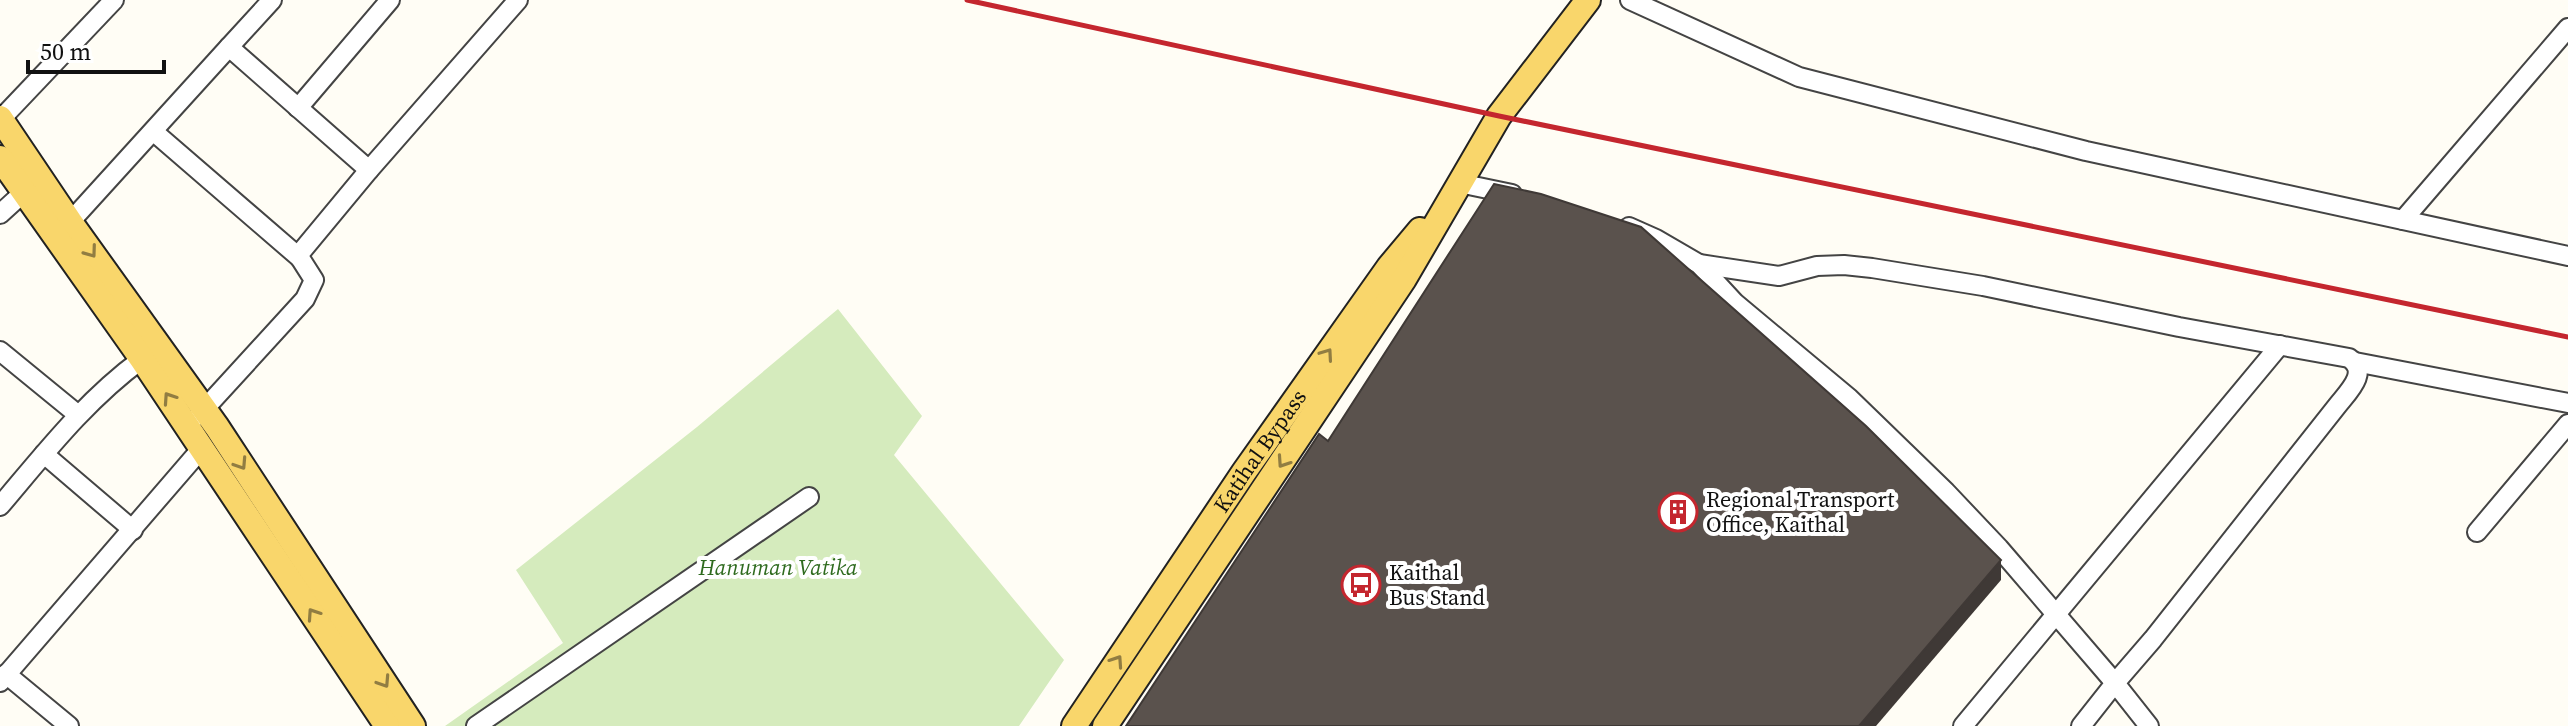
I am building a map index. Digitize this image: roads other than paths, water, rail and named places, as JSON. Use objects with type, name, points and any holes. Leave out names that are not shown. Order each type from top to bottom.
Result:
[{"type":"main road","name":"Katihal Bypass","points":[[1105,726],[1404,279],[1499,116],[1588,0]]},
{"type":"main road","points":[[0,119],[31,186],[142,359],[196,418],[202,448],[387,726]]},
{"type":"main road","points":[[0,158],[70,222],[196,418],[413,726]]},
{"type":"main road","name":"Katihal Bypass","points":[[1074,726],[1244,472],[1389,267],[1459,183]]},
{"type":"street","points":[[0,119],[114,0]]},
{"type":"street","points":[[70,222],[272,0]]},
{"type":"street","points":[[298,108],[390,0]]},
{"type":"street","points":[[300,258],[301,252],[369,170],[518,0]]},
{"type":"street","points":[[1630,0],[1799,77],[2086,151],[2568,256]]},
{"type":"street","points":[[2403,220],[2568,28]]},
{"type":"street","points":[[229,47],[369,170]]},
{"type":"street","points":[[154,132],[300,258],[314,280],[305,299],[196,418]]},
{"type":"street","points":[[1459,183],[1526,197]]},
{"type":"street","points":[[0,214],[31,186]]},
{"type":"street","points":[[1617,223],[1656,239],[1699,264],[1735,303],[1849,398],[1946,492],[2057,615],[2149,726]]},
{"type":"street","points":[[1699,264],[1779,276],[1817,266],[1872,268],[1983,286],[2568,403]]},
{"type":"street","points":[[1963,726],[2280,345]]},
{"type":"street","points":[[0,351],[77,414]]},
{"type":"street","points":[[0,506],[77,414],[142,359]]},
{"type":"street","points":[[2081,726],[2357,380],[2359,373],[2355,362]]},
{"type":"street","points":[[2477,532],[2568,424]]},
{"type":"street","points":[[69,726],[3,678],[202,448]]},
{"type":"street","points":[[44,454],[133,530]]},
{"type":"street","points":[[476,726],[809,497]]},
{"type":"railway","points":[[967,0],[1499,116],[2568,337]]},
{"type":"place","name":"Regional Transport Office, Kaithal","points":[[1678,512]]},
{"type":"place","name":"Kaithal Bus Stand","points":[[1361,585]]},
{"type":"park label","name":"Hanuman Vatika","points":[[778,567]]}]
